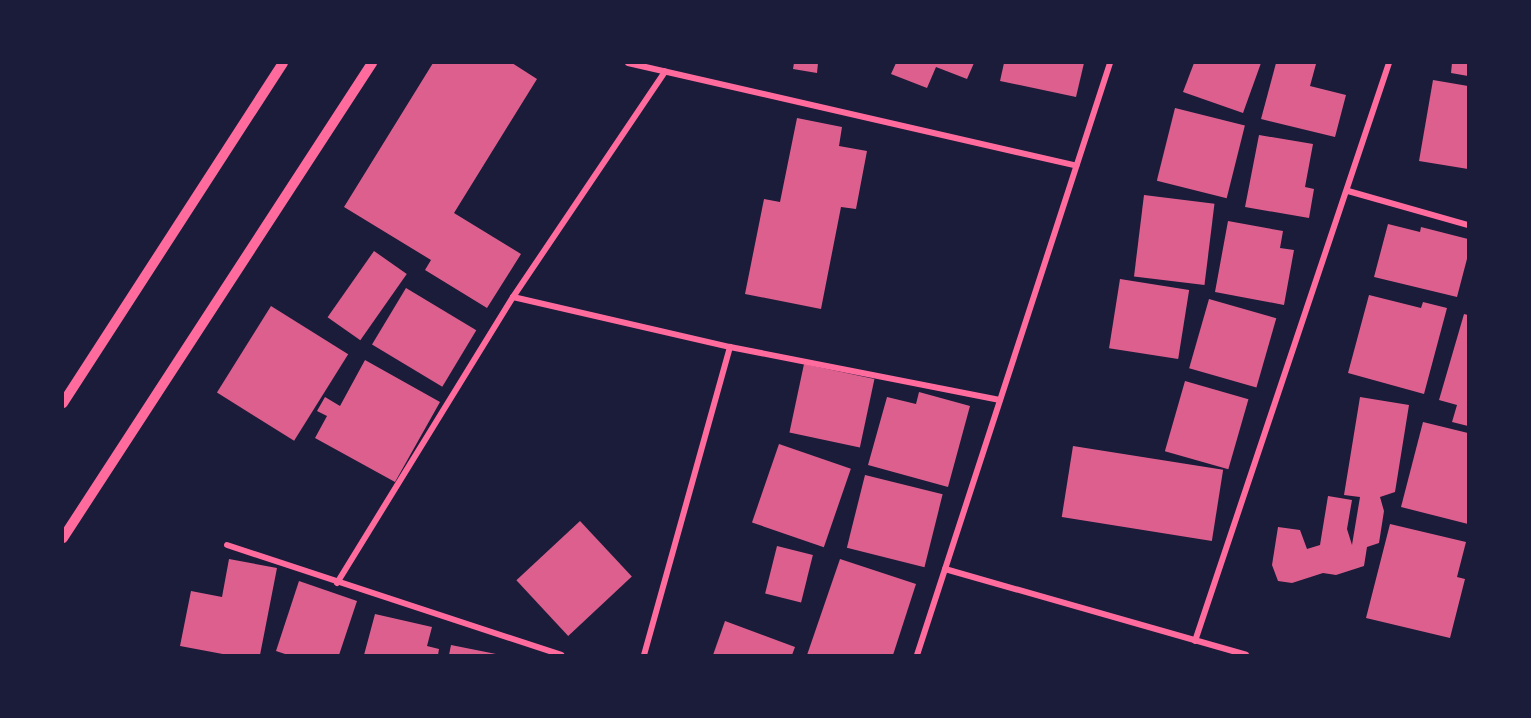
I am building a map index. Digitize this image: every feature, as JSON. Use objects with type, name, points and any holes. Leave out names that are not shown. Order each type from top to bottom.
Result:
[{"type":"street","points":[[63,403],[283,63]]},
{"type":"street","points":[[63,538],[372,63]]},
{"type":"street","points":[[628,63],[1076,166]]},
{"type":"street","points":[[917,655],[1110,63]]},
{"type":"street","points":[[1195,641],[1389,63]]},
{"type":"street","points":[[337,583],[513,297],[665,72]]},
{"type":"street","points":[[1348,190],[1468,225]]},
{"type":"street","points":[[513,297],[730,347],[1000,400]]},
{"type":"street","points":[[644,655],[730,347]]},
{"type":"street","points":[[227,545],[561,655]]},
{"type":"street","points":[[945,569],[1246,655]]},
{"type":"building","points":[[433,63],[512,63],[537,79],[454,213],[521,254],[487,308],[425,270],[431,260],[344,207]]},
{"type":"building","points":[[794,63],[818,63],[817,73],[793,69]]},
{"type":"building","points":[[896,63],[974,63],[967,79],[936,67],[927,88],[891,74]]},
{"type":"building","points":[[1004,63],[1084,63],[1076,97],[1000,81]]},
{"type":"building","points":[[1194,63],[1261,63],[1243,113],[1183,92]]},
{"type":"building","points":[[1276,63],[1316,64],[1310,86],[1346,95],[1335,137],[1261,119]]},
{"type":"building","points":[[1452,63],[1468,63],[1468,76],[1451,73]]},
{"type":"building","points":[[1433,80],[1468,86],[1468,169],[1419,161]]},
{"type":"building","points":[[1175,108],[1245,125],[1227,198],[1157,181]]},
{"type":"building","points":[[797,118],[842,127],[839,146],[867,151],[856,209],[841,207],[821,309],[745,294],[764,199],[780,202]]},
{"type":"building","points":[[1259,135],[1313,144],[1305,187],[1314,189],[1309,218],[1245,207]]},
{"type":"building","points":[[1144,195],[1214,204],[1204,285],[1134,276]]},
{"type":"building","points":[[1228,221],[1283,231],[1280,248],[1294,250],[1284,305],[1215,292]]},
{"type":"building","points":[[1388,224],[1420,232],[1421,227],[1468,239],[1468,255],[1457,297],[1374,277]]},
{"type":"building","points":[[374,251],[407,274],[360,340],[328,317]]},
{"type":"building","points":[[1120,279],[1189,290],[1178,359],[1109,348]]},
{"type":"building","points":[[406,288],[476,330],[442,387],[372,345]]},
{"type":"building","points":[[1369,295],[1421,308],[1423,302],[1447,308],[1424,394],[1348,373]]},
{"type":"building","points":[[1209,299],[1276,318],[1256,388],[1189,368]]},
{"type":"building","points":[[271,306],[348,354],[294,441],[217,393]]},
{"type":"building","points":[[1464,314],[1468,315],[1468,426],[1452,422],[1457,405],[1439,400]]},
{"type":"building","points":[[365,360],[440,402],[395,482],[315,438],[327,416],[317,411],[325,397],[340,406]]},
{"type":"building","points":[[804,364],[874,379],[860,447],[789,432]]},
{"type":"building","points":[[1185,381],[1248,399],[1228,469],[1165,451]]},
{"type":"building","points":[[919,392],[970,406],[948,487],[868,465],[887,397],[916,404]]},
{"type":"building","points":[[1360,397],[1409,405],[1395,492],[1380,497],[1384,511],[1379,543],[1367,547],[1364,566],[1336,575],[1323,573],[1292,583],[1278,581],[1272,565],[1278,527],[1300,530],[1307,549],[1320,545],[1328,496],[1352,500],[1347,529],[1352,545],[1360,497],[1344,495]]},
{"type":"building","points":[[1423,422],[1468,433],[1468,524],[1401,507]]},
{"type":"building","points":[[779,444],[851,469],[824,547],[752,522]]},
{"type":"building","points":[[1073,446],[1223,470],[1212,541],[1062,517]]},
{"type":"building","points":[[865,475],[943,494],[924,567],[847,548]]},
{"type":"building","points":[[580,521],[632,577],[568,636],[516,580]]},
{"type":"building","points":[[1390,524],[1466,542],[1457,577],[1465,579],[1450,638],[1366,618]]},
{"type":"building","points":[[777,546],[813,555],[801,602],[765,594]]},
{"type":"building","points":[[229,559],[277,568],[260,655],[228,655],[180,646],[191,591],[222,597]]},
{"type":"building","points":[[840,559],[916,584],[893,655],[807,655]]},
{"type":"building","points":[[299,581],[357,601],[339,655],[288,655],[276,651]]},
{"type":"building","points":[[375,614],[432,627],[427,646],[439,649],[438,655],[364,655]]},
{"type":"building","points":[[725,621],[795,647],[792,655],[713,655]]},
{"type":"building","points":[[451,645],[496,654],[496,655],[449,655]]}]
